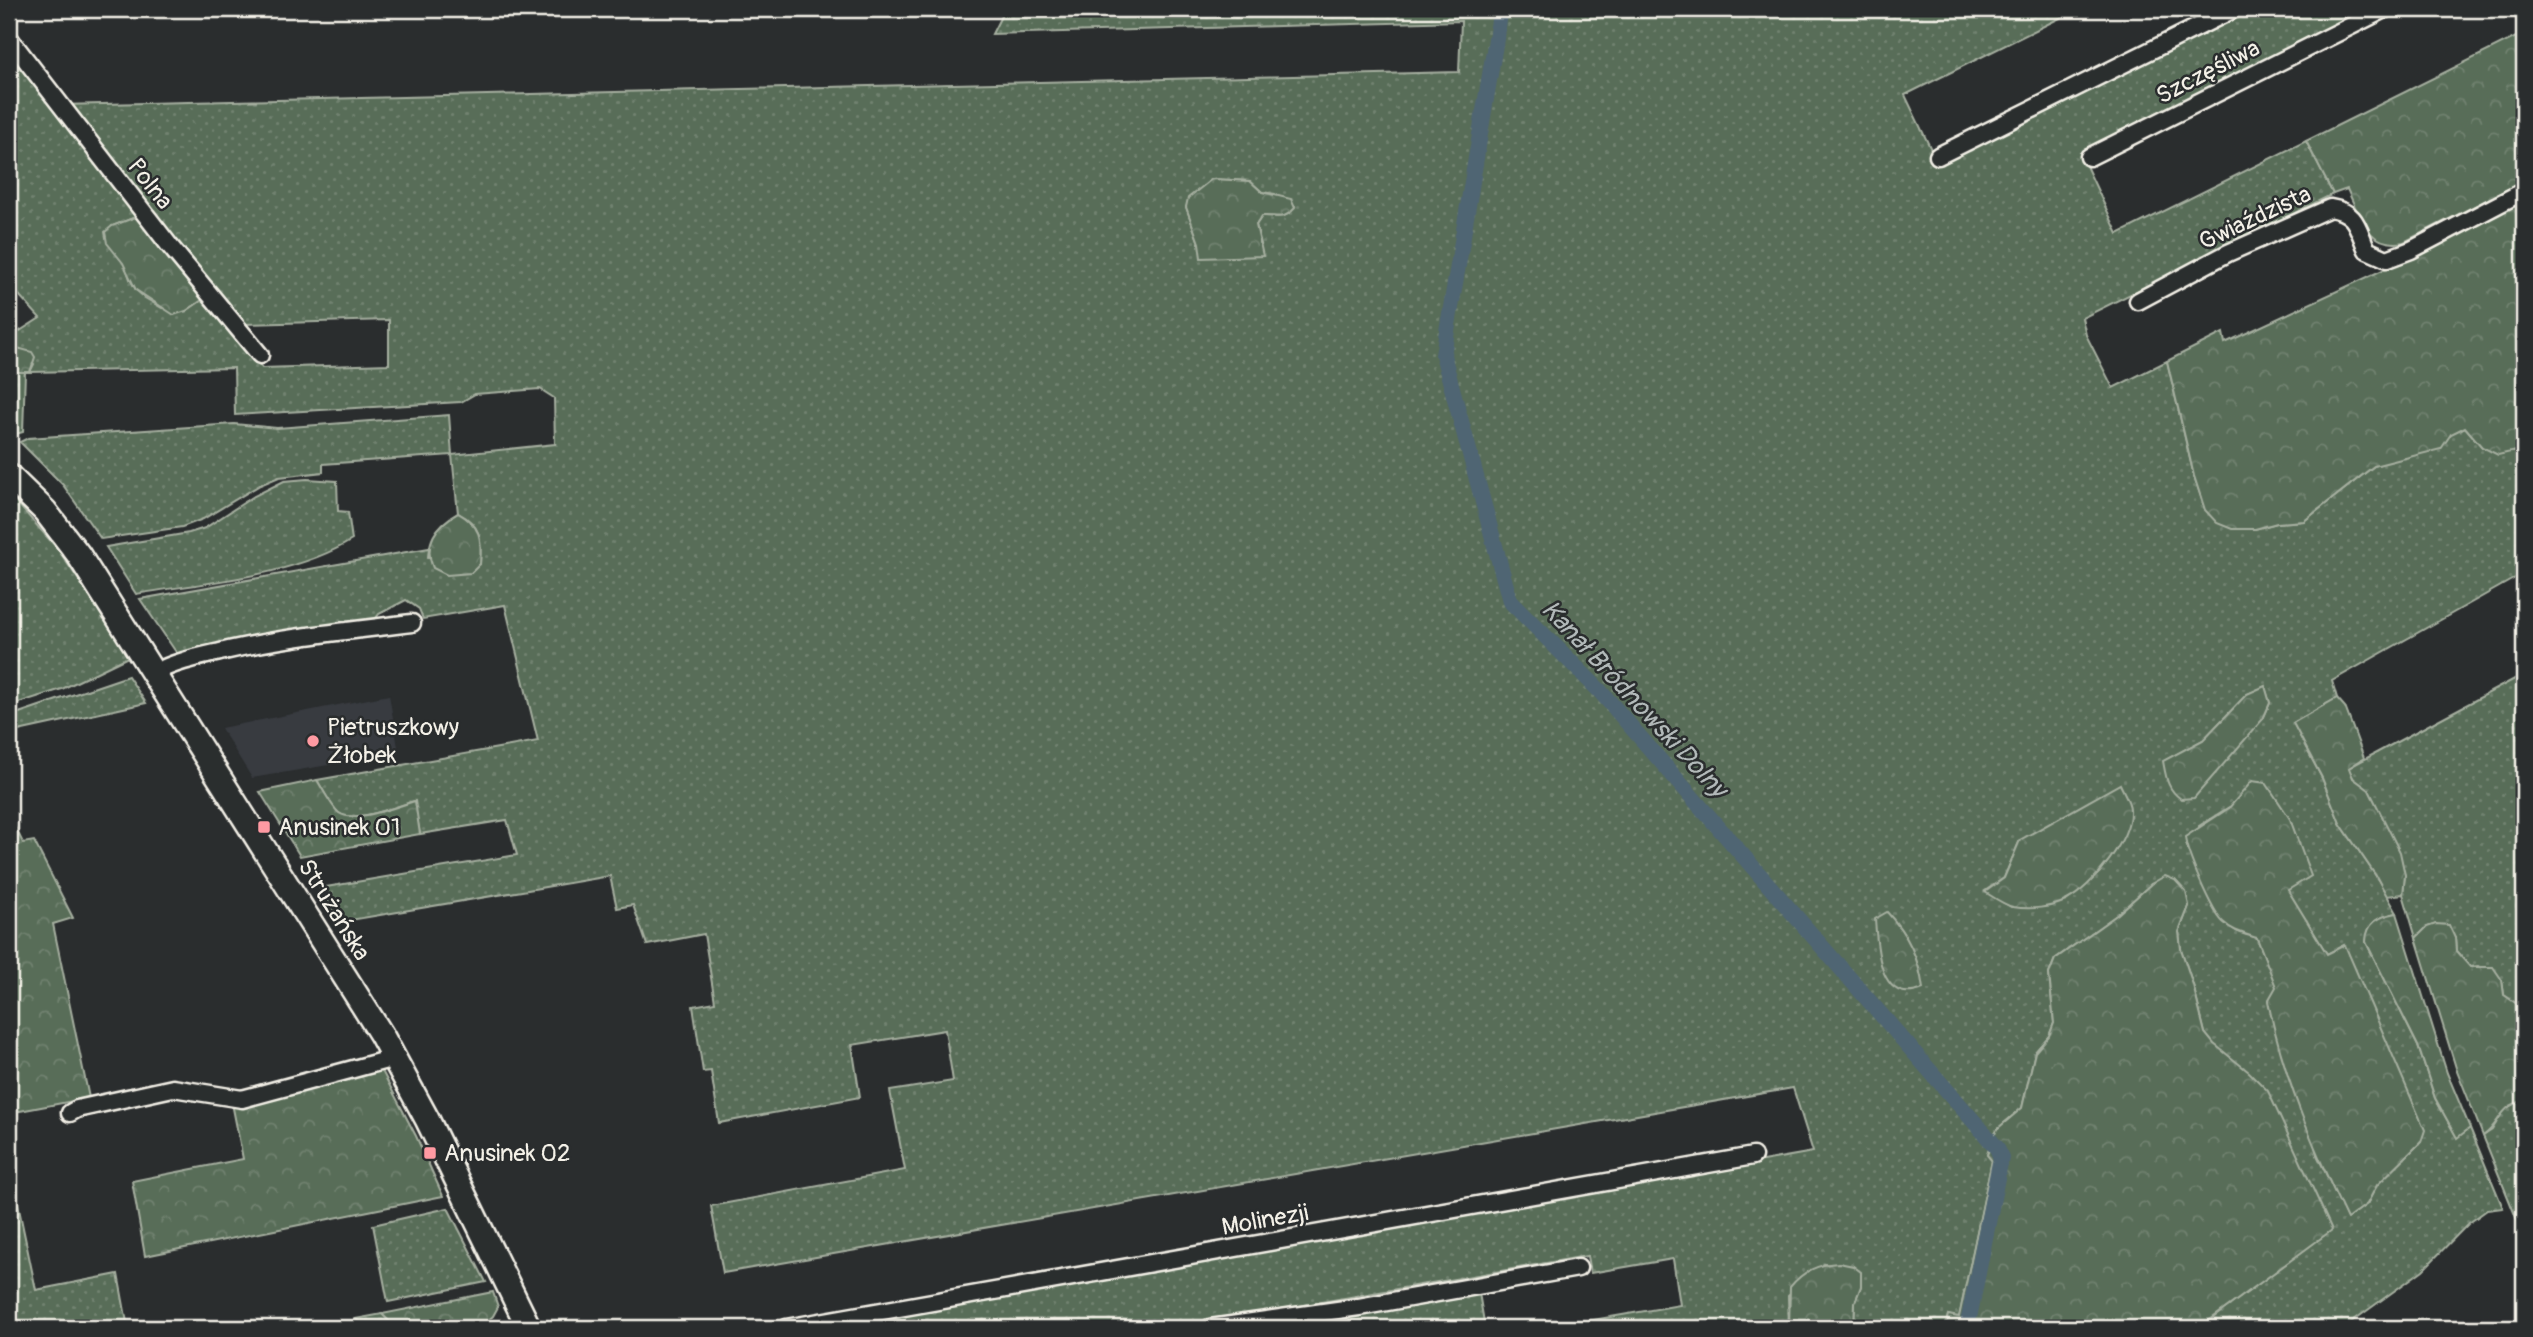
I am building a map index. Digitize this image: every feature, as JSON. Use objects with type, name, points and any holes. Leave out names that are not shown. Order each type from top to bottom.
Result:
[{"type":"main road","name":"Strużańska","points":[[9,476],[45,511],[78,554],[394,1058],[433,1130],[529,1328]]},
{"type":"street","points":[[1938,156],[2234,9]]},
{"type":"street","name":"Szczęśliwa","points":[[2089,157],[2385,9]]},
{"type":"street","name":"Polna","points":[[9,37],[169,245],[260,355]]},
{"type":"street","name":"Gwiaździsta","points":[[2138,301],[2228,253],[2330,208],[2352,215],[2367,250],[2387,259],[2411,250],[2524,191]]},
{"type":"street","points":[[154,673],[164,667],[254,644],[412,623]]},
{"type":"street","points":[[70,1113],[77,1109],[173,1088],[242,1099],[394,1058]]},
{"type":"street","name":"Molinezji","points":[[786,1328],[1753,1156]]},
{"type":"street","points":[[1210,1328],[1359,1307],[1578,1268]]},
{"type":"shaded area","name":"Pietruszkowy Żłobek","points":[[389,695],[399,753],[252,778],[221,728]]},
{"type":"green space","points":[[2078,9],[1905,95],[1937,162],[2248,9],[2340,9],[2345,20],[2080,153],[2118,234],[2306,141],[2333,194],[2082,318],[2086,335],[2113,388],[2167,361],[2194,476],[2205,509],[2255,529],[2277,523],[2304,521],[2374,466],[2465,427],[2482,447],[2513,452],[2524,449],[2524,573],[2332,681],[2337,698],[2293,723],[2322,778],[2340,823],[2397,913],[2375,921],[2369,929],[2366,942],[2418,1046],[2435,1098],[2457,1137],[2470,1128],[2503,1208],[2487,1210],[2469,1223],[2423,1270],[2343,1328],[2199,1328],[2331,1230],[2205,1033],[2181,949],[2179,932],[2189,906],[2186,892],[2175,880],[2151,884],[2118,914],[2055,959],[2049,974],[2054,1023],[2049,1036],[2035,1052],[2022,1108],[1997,1129],[1987,1154],[1992,1160],[1959,1318],[1948,1315],[1945,1328],[1854,1328],[1855,1302],[1861,1286],[1853,1266],[1824,1264],[1788,1296],[1789,1328],[1547,1328],[1680,1305],[1673,1259],[1590,1273],[1587,1256],[1172,1328],[820,1328],[1813,1152],[1793,1088],[723,1273],[711,1206],[905,1170],[890,1091],[953,1081],[945,1030],[852,1045],[860,1097],[719,1123],[711,1071],[703,1072],[693,1006],[715,1002],[704,934],[647,945],[633,905],[617,908],[610,876],[339,922],[320,888],[517,855],[507,820],[420,834],[414,801],[376,813],[346,816],[333,806],[317,780],[538,741],[505,605],[423,619],[419,609],[406,600],[379,614],[373,622],[180,658],[140,599],[429,548],[428,557],[480,564],[481,547],[476,528],[458,513],[452,455],[555,444],[554,398],[540,389],[475,394],[461,402],[235,415],[234,368],[30,372],[34,364],[10,346],[15,371],[25,372],[23,432],[9,436],[9,338],[40,318],[9,284],[9,48],[141,215],[112,226],[136,290],[162,308],[186,311],[205,298],[262,368],[389,364],[389,320],[242,324],[61,105],[1459,72],[1461,21],[992,34],[1004,10]],"holes":[[[1212,179],[1250,181],[1262,192],[1275,194],[1295,207],[1284,216],[1262,216],[1256,225],[1261,244],[1199,243],[1186,207]],[[2265,687],[2270,703],[2263,719],[2164,761],[2203,740],[2247,694]],[[2229,807],[2287,890],[2327,954],[2344,945],[2424,1130],[2421,1142],[2377,1185],[2367,1204],[2347,1218],[2317,1155],[2277,987],[2257,938],[2236,931],[2215,911],[2202,870],[2199,826]],[[2020,840],[2115,851],[2100,872],[2066,901],[2047,906],[2011,907],[1985,891],[2004,878]]]},
{"type":"green space","points":[[2524,33],[2524,181],[2404,242],[2391,243],[2373,235],[2361,219],[2347,189],[2333,194],[2306,141]]},
{"type":"green space","points":[[1212,179],[1250,181],[1262,192],[1291,199],[1295,208],[1287,215],[1262,216],[1256,225],[1263,256],[1201,258],[1199,243],[1186,207],[1188,198]]},
{"type":"green space","points":[[2524,200],[2524,449],[2498,455],[2482,447],[2465,427],[2451,434],[2441,449],[2374,466],[2304,521],[2277,523],[2255,529],[2232,529],[2217,523],[2205,510],[2194,476],[2167,361],[2223,333],[2225,343],[2441,243]]},
{"type":"green space","points":[[141,215],[205,298],[186,311],[174,315],[136,290],[123,263],[107,243],[105,232],[112,226]]},
{"type":"green space","points":[[10,346],[32,352],[35,357],[30,372],[15,372]]},
{"type":"green space","points":[[449,415],[452,455],[323,464],[323,472],[279,477],[260,485],[203,519],[182,527],[101,539],[63,485],[20,442],[28,438],[234,424],[277,428]]},
{"type":"green space","points":[[284,481],[337,481],[338,511],[348,512],[352,540],[303,562],[248,576],[136,594],[106,547],[205,528],[254,496]]},
{"type":"green space","points":[[9,494],[57,548],[130,656],[62,689],[9,706]]},
{"type":"green space","points":[[458,513],[476,528],[481,547],[480,564],[471,573],[447,575],[433,568],[430,559],[431,543],[443,523]]},
{"type":"green space","points":[[2524,674],[2524,890],[2519,894],[2516,906],[2524,926],[2524,1009],[2504,995],[2502,980],[2478,966],[2470,967],[2456,951],[2455,938],[2436,924],[2427,927],[2416,938],[2403,894],[2405,875],[2348,768]]},
{"type":"green space","points":[[128,676],[146,703],[9,733],[9,718],[13,715]]},
{"type":"green space","points":[[2265,686],[2270,703],[2263,719],[2194,798],[2181,799],[2170,787],[2163,761],[2203,740],[2247,694]]},
{"type":"green space","points":[[2337,698],[2345,707],[2364,758],[2349,768],[2353,778],[2369,790],[2400,852],[2405,875],[2403,894],[2387,896],[2340,823],[2322,778],[2293,723]]},
{"type":"green space","points":[[317,780],[336,810],[346,816],[376,813],[415,801],[420,834],[300,856],[260,792]]},
{"type":"green space","points":[[2252,781],[2266,783],[2290,819],[2311,876],[2288,890],[2327,954],[2345,945],[2425,1130],[2421,1142],[2377,1185],[2367,1204],[2347,1219],[2311,1139],[2282,1057],[2268,1001],[2276,987],[2257,938],[2231,928],[2218,916],[2186,845],[2185,837],[2229,808]]},
{"type":"green space","points":[[2120,784],[2130,809],[2125,834],[2109,861],[2077,894],[2054,905],[2019,908],[1999,901],[1985,892],[2004,878],[2020,840]]},
{"type":"green space","points":[[9,815],[23,843],[34,841],[73,918],[53,924],[89,1098],[9,1113]]},
{"type":"green space","points":[[2165,876],[2175,880],[2186,892],[2189,906],[2179,932],[2181,949],[2205,1033],[2268,1091],[2332,1230],[2199,1328],[1945,1328],[1948,1315],[1959,1317],[1992,1161],[1987,1155],[1997,1129],[2022,1108],[2035,1052],[2049,1036],[2054,1023],[2049,974],[2055,959]]},
{"type":"green space","points":[[1887,912],[1901,929],[1911,948],[1919,967],[1923,989],[1908,992],[1897,990],[1883,971],[1875,919]]},
{"type":"green space","points":[[2397,913],[2447,1073],[2470,1128],[2457,1138],[2435,1098],[2418,1046],[2366,942],[2368,929],[2375,921]]},
{"type":"green space","points":[[2436,924],[2449,925],[2455,938],[2456,951],[2470,967],[2493,967],[2502,980],[2504,995],[2524,1009],[2524,1101],[2510,1106],[2483,1136],[2456,1068],[2416,938],[2427,927]]},
{"type":"green space","points":[[381,1069],[443,1196],[145,1256],[132,1181],[243,1159],[232,1103]]},
{"type":"green space","points":[[2524,1101],[2524,1237],[2483,1136],[2492,1130],[2504,1109]]},
{"type":"green space","points":[[18,1204],[36,1290],[118,1274],[128,1328],[9,1328],[9,1205]]},
{"type":"green space","points":[[448,1208],[486,1282],[388,1302],[373,1225]]},
{"type":"green space","points":[[1839,1263],[1853,1266],[1861,1272],[1861,1286],[1855,1302],[1854,1328],[1789,1328],[1790,1287],[1812,1269]]},
{"type":"green space","points":[[493,1292],[498,1307],[480,1328],[396,1328],[382,1314]]},
{"type":"green space","points":[[1479,1293],[1485,1328],[1346,1328],[1331,1319]]},
{"type":"green space","points":[[382,1314],[396,1328],[363,1328],[356,1319]]},
{"type":"waterway","name":"Kanał Bródnowski Dolny","points":[[1501,9],[1443,355],[1510,601],[1599,690],[1997,1148],[2001,1158],[1967,1328]]},
{"type":"place","name":"Pietruszkowy Żłobek","points":[[313,741]]},
{"type":"place","name":"Anusinek 01","points":[[264,827]]},
{"type":"place","name":"Anusinek 02","points":[[430,1153]]}]
